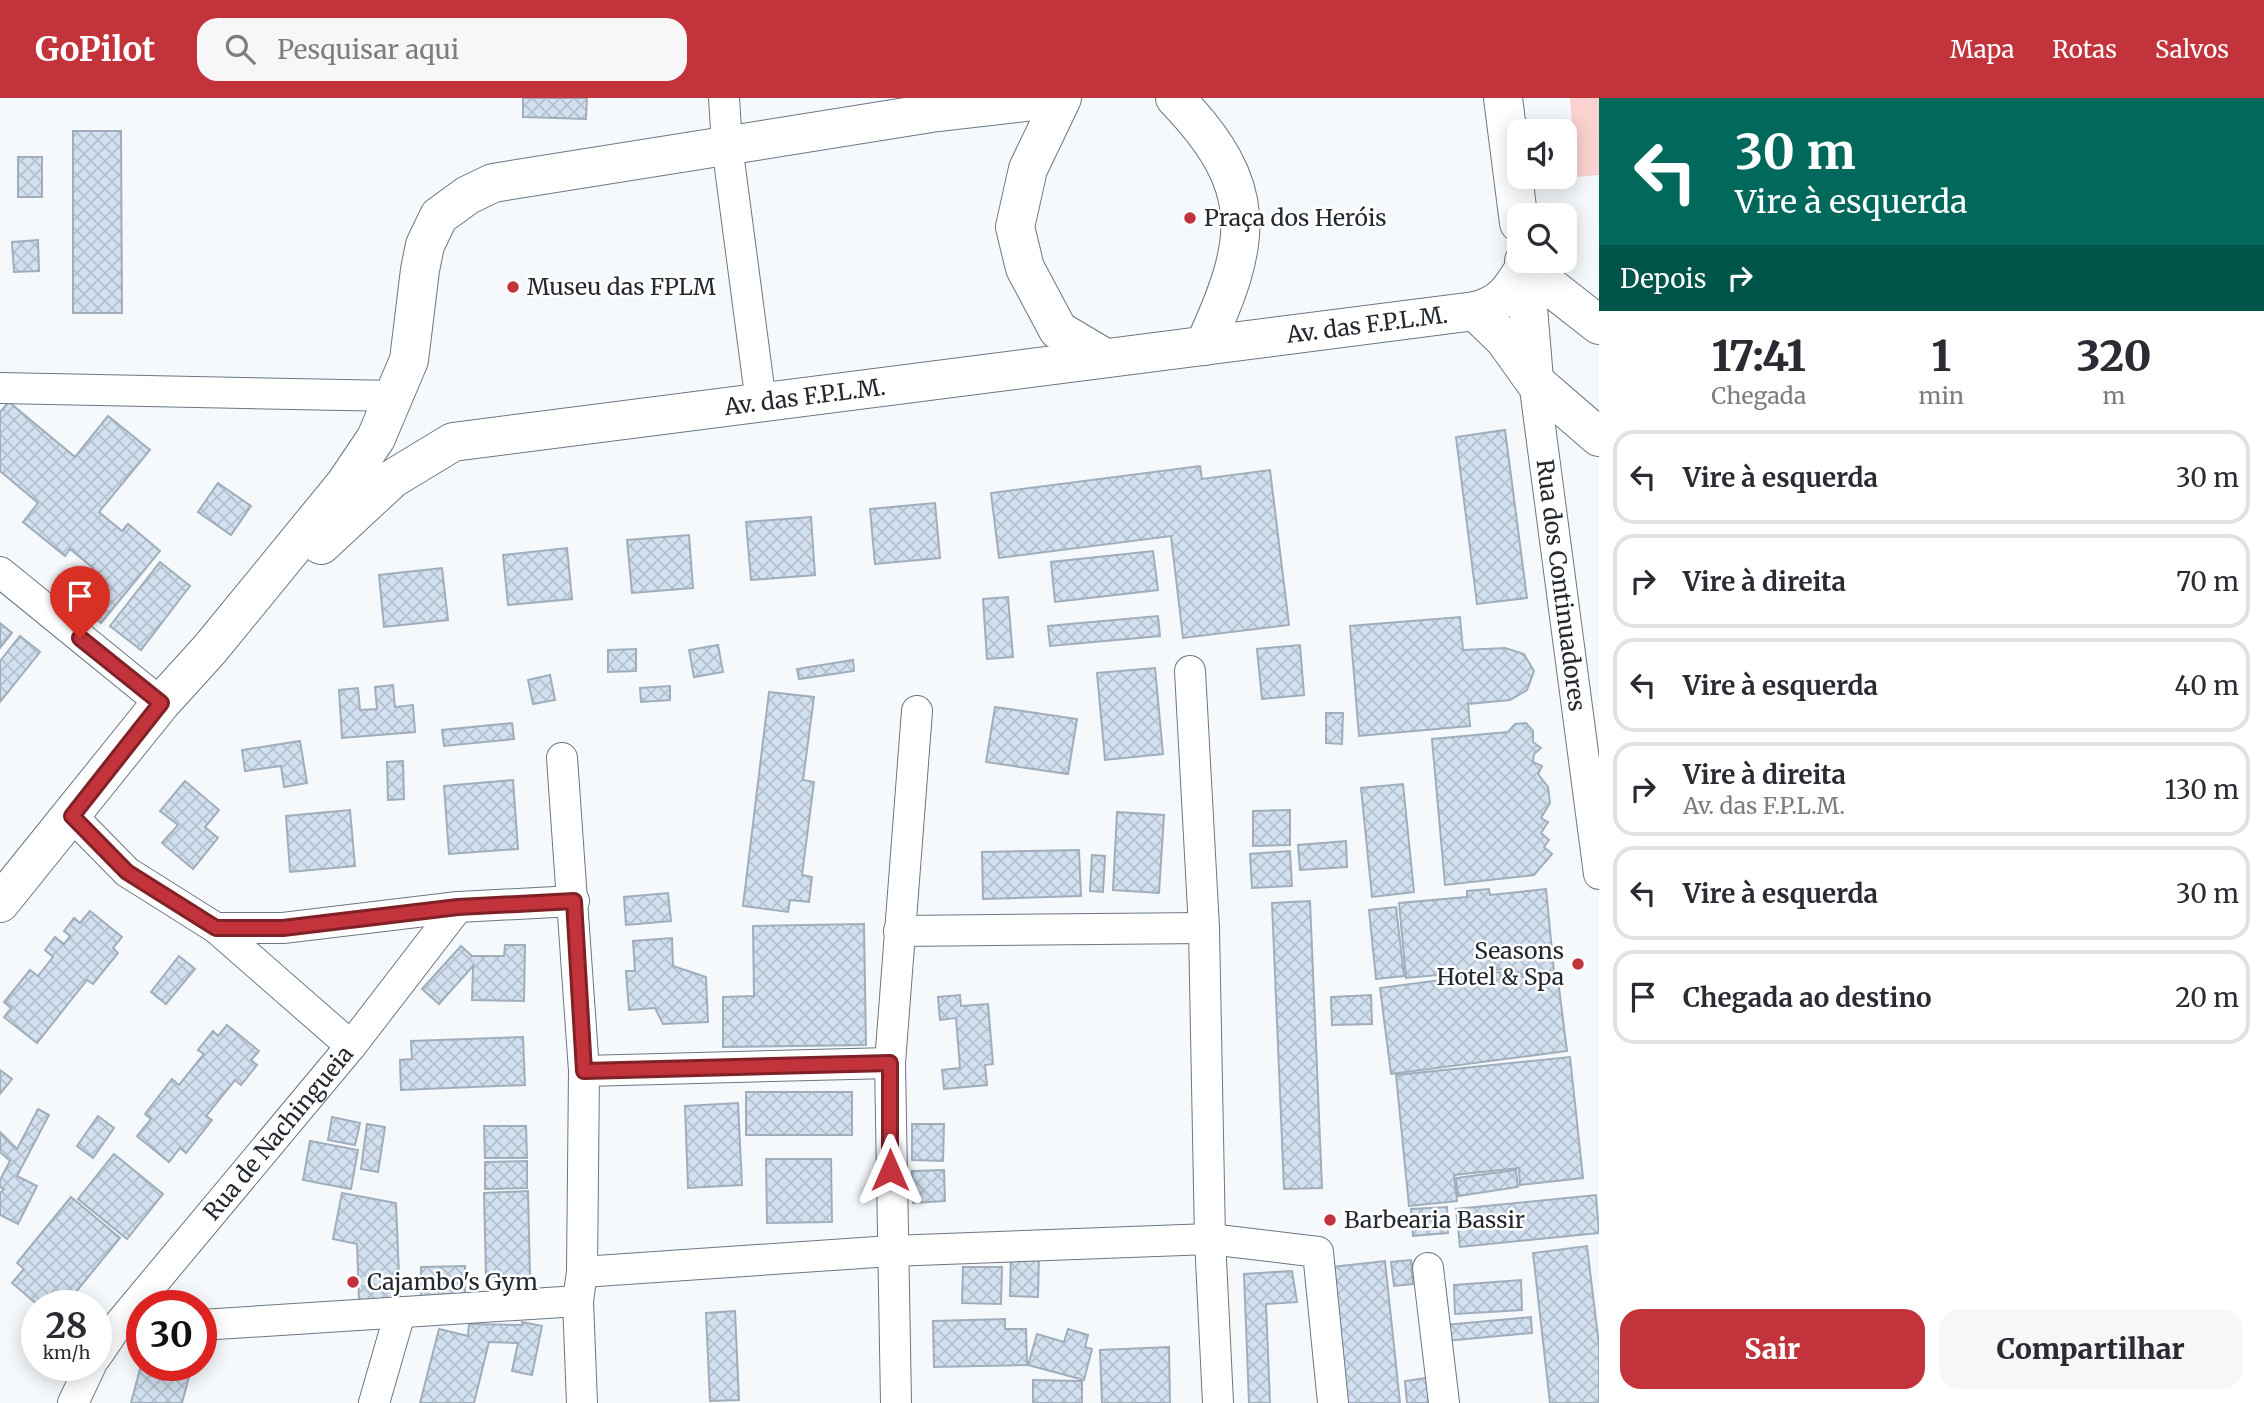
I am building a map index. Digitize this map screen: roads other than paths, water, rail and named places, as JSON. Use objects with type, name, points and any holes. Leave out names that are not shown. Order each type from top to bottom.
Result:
[{"type":"main road","name":"Av. das F.P.L.M.","points":[[0,903],[161,703],[210,649],[345,484],[376,438],[409,360],[425,245],[439,216],[468,195],[493,183],[727,145],[930,106],[1061,98]]},
{"type":"main road","points":[[1061,98],[1028,169],[1015,226],[1026,268],[1058,330],[1105,358]]},
{"type":"main road","points":[[1175,98],[1203,127],[1235,184],[1242,232],[1227,297],[1204,346]]},
{"type":"main road","points":[[1498,102],[1516,203]]},
{"type":"main road","name":"Av. das F.P.L.M.","points":[[210,649],[392,479],[453,442],[1475,311],[1492,307],[1504,299],[1519,273]]},
{"type":"main road","points":[[1525,273],[1534,382]]},
{"type":"main road","points":[[1535,273],[1599,324]]},
{"type":"main road","points":[[1475,311],[1504,339],[1534,382],[1599,437]]},
{"type":"street","points":[[724,98],[727,145],[761,403]]},
{"type":"street","name":"Rua dos Continuadores","points":[[1534,382],[1599,874]]},
{"type":"street","points":[[0,388],[395,396]]},
{"type":"street","points":[[0,572],[161,703]]},
{"type":"street","points":[[1190,671],[1204,929],[1210,1239],[1218,1403]]},
{"type":"street","points":[[896,1403],[891,1251],[890,1063],[917,711]]},
{"type":"street","points":[[562,758],[584,1071],[582,1272],[578,1301],[582,1403]]},
{"type":"street","points":[[72,816],[127,872],[216,928],[351,1046]]},
{"type":"street","points":[[216,928],[283,928],[458,907],[574,901]]},
{"type":"street","name":"Rua de Nachingueia","points":[[159,1290],[458,907]]},
{"type":"street","points":[[900,931],[1204,929]]},
{"type":"street","points":[[584,1071],[890,1063]]},
{"type":"street","points":[[582,1272],[891,1251],[1210,1239],[1318,1252],[1333,1403]]},
{"type":"street","points":[[1428,1268],[1444,1403]]},
{"type":"street","points":[[217,1324],[578,1301]]},
{"type":"street","points":[[374,1403],[400,1313]]},
{"type":"street","name":"Rua de Nachingueia","points":[[112,1343],[126,1331]]},
{"type":"street","points":[[73,1403],[83,1381]]},
{"type":"place","name":"Praça dos Heróis","points":[[1190,218]]},
{"type":"place","name":"Museu das FPLM","points":[[513,287]]},
{"type":"place","name":"Seasons Hotel & Spa","points":[[1578,964]]},
{"type":"place","name":"Barbearia Bassir","points":[[1330,1220]]},
{"type":"place","name":"Cajambo's Gym","points":[[353,1282]]}]
